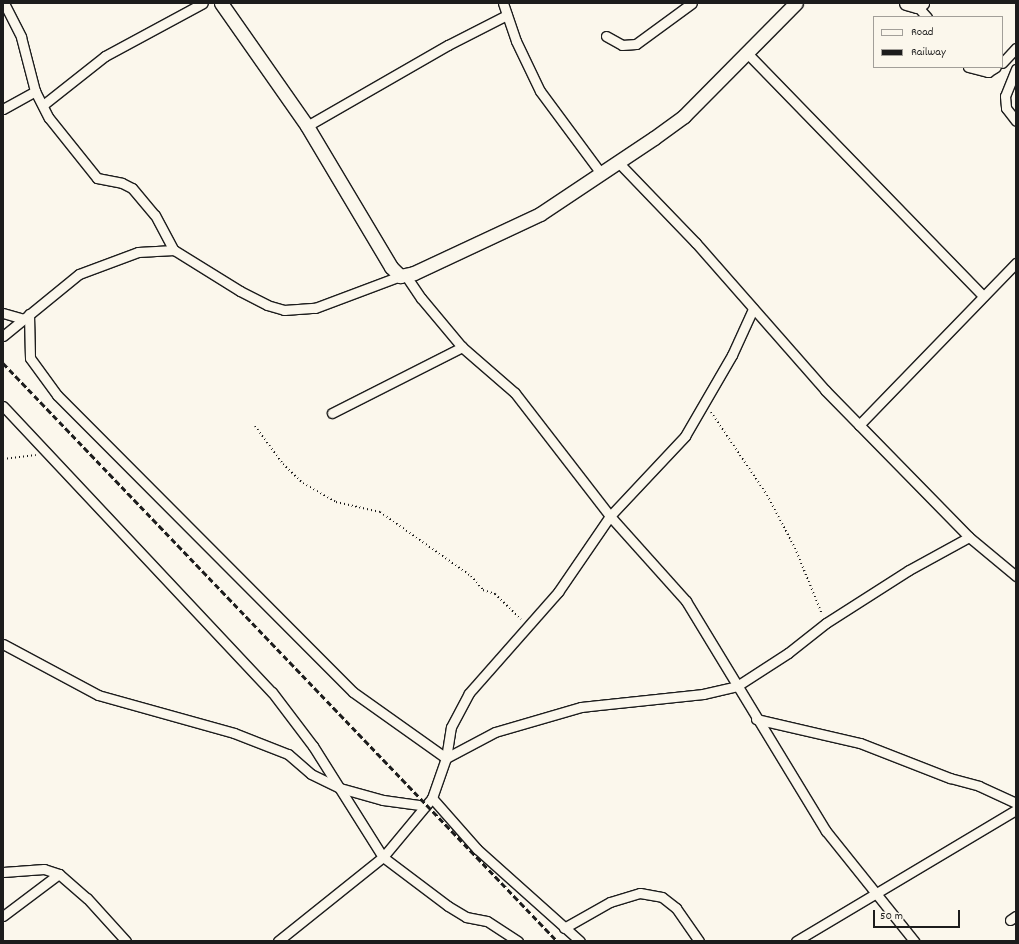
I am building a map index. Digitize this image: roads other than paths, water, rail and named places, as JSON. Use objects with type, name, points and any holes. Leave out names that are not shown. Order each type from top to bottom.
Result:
[{"type":"street","points":[[4,3],[26,52],[35,90],[43,105],[90,173],[97,178],[122,183],[132,188],[155,215],[174,250],[240,291],[267,305],[284,310],[315,308],[403,276],[540,214],[617,160],[684,116],[747,53],[790,6]]},
{"type":"street","points":[[43,105],[105,56],[203,3]]},
{"type":"street","points":[[221,3],[307,126],[391,267],[403,276],[462,347],[515,393],[610,516],[686,601],[756,719],[826,830],[874,893],[914,941]]},
{"type":"street","points":[[502,3],[540,91],[600,172]]},
{"type":"street","points":[[606,36],[622,45],[636,44],[692,3]]},
{"type":"street","points":[[915,4],[926,16]]},
{"type":"street","points":[[307,126],[448,45],[507,15]]},
{"type":"street","points":[[1003,62],[1016,48]]},
{"type":"street","points":[[747,53],[983,296]]},
{"type":"street","points":[[972,68],[988,72],[994,68]]},
{"type":"street","points":[[1016,69],[1005,96],[1006,108],[1016,121]]},
{"type":"street","points":[[3,109],[35,90]]},
{"type":"street","points":[[617,160],[859,425],[969,537],[1016,576]]},
{"type":"street","points":[[3,336],[80,274],[109,261],[138,252],[174,250]]},
{"type":"street","points":[[859,425],[1016,263]]},
{"type":"street","points":[[1001,277],[1016,271]]},
{"type":"street","points":[[278,941],[383,857],[426,806],[432,798],[446,758],[452,727],[469,693],[558,592],[610,516],[685,436],[706,400],[753,309]]},
{"type":"street","points":[[3,313],[26,316]]},
{"type":"street","points":[[26,316],[30,358],[57,396],[353,692],[446,758]]},
{"type":"street","points":[[332,413],[462,347]]},
{"type":"street","points":[[3,406],[49,453],[272,692],[313,746],[383,857],[448,906],[466,917],[487,921],[518,941]]},
{"type":"street","points":[[446,758],[495,732],[581,707],[702,694],[737,686],[788,653],[826,623],[909,570],[969,537]]},
{"type":"street","points":[[3,644],[98,695],[234,734],[288,754],[311,774],[340,788],[383,800],[426,806]]},
{"type":"street","points":[[756,719],[860,743],[950,778],[979,786],[1016,803]]},
{"type":"street","points":[[432,798],[477,849],[580,941]]},
{"type":"street","points":[[796,941],[874,893],[1016,810]]},
{"type":"street","points":[[3,872],[44,869],[59,874],[126,941]]},
{"type":"street","points":[[3,916],[59,874]]},
{"type":"street","points":[[564,928],[610,902],[640,893],[662,897],[676,908],[699,941]]},
{"type":"railway","points":[[3,363],[557,941]]}]
